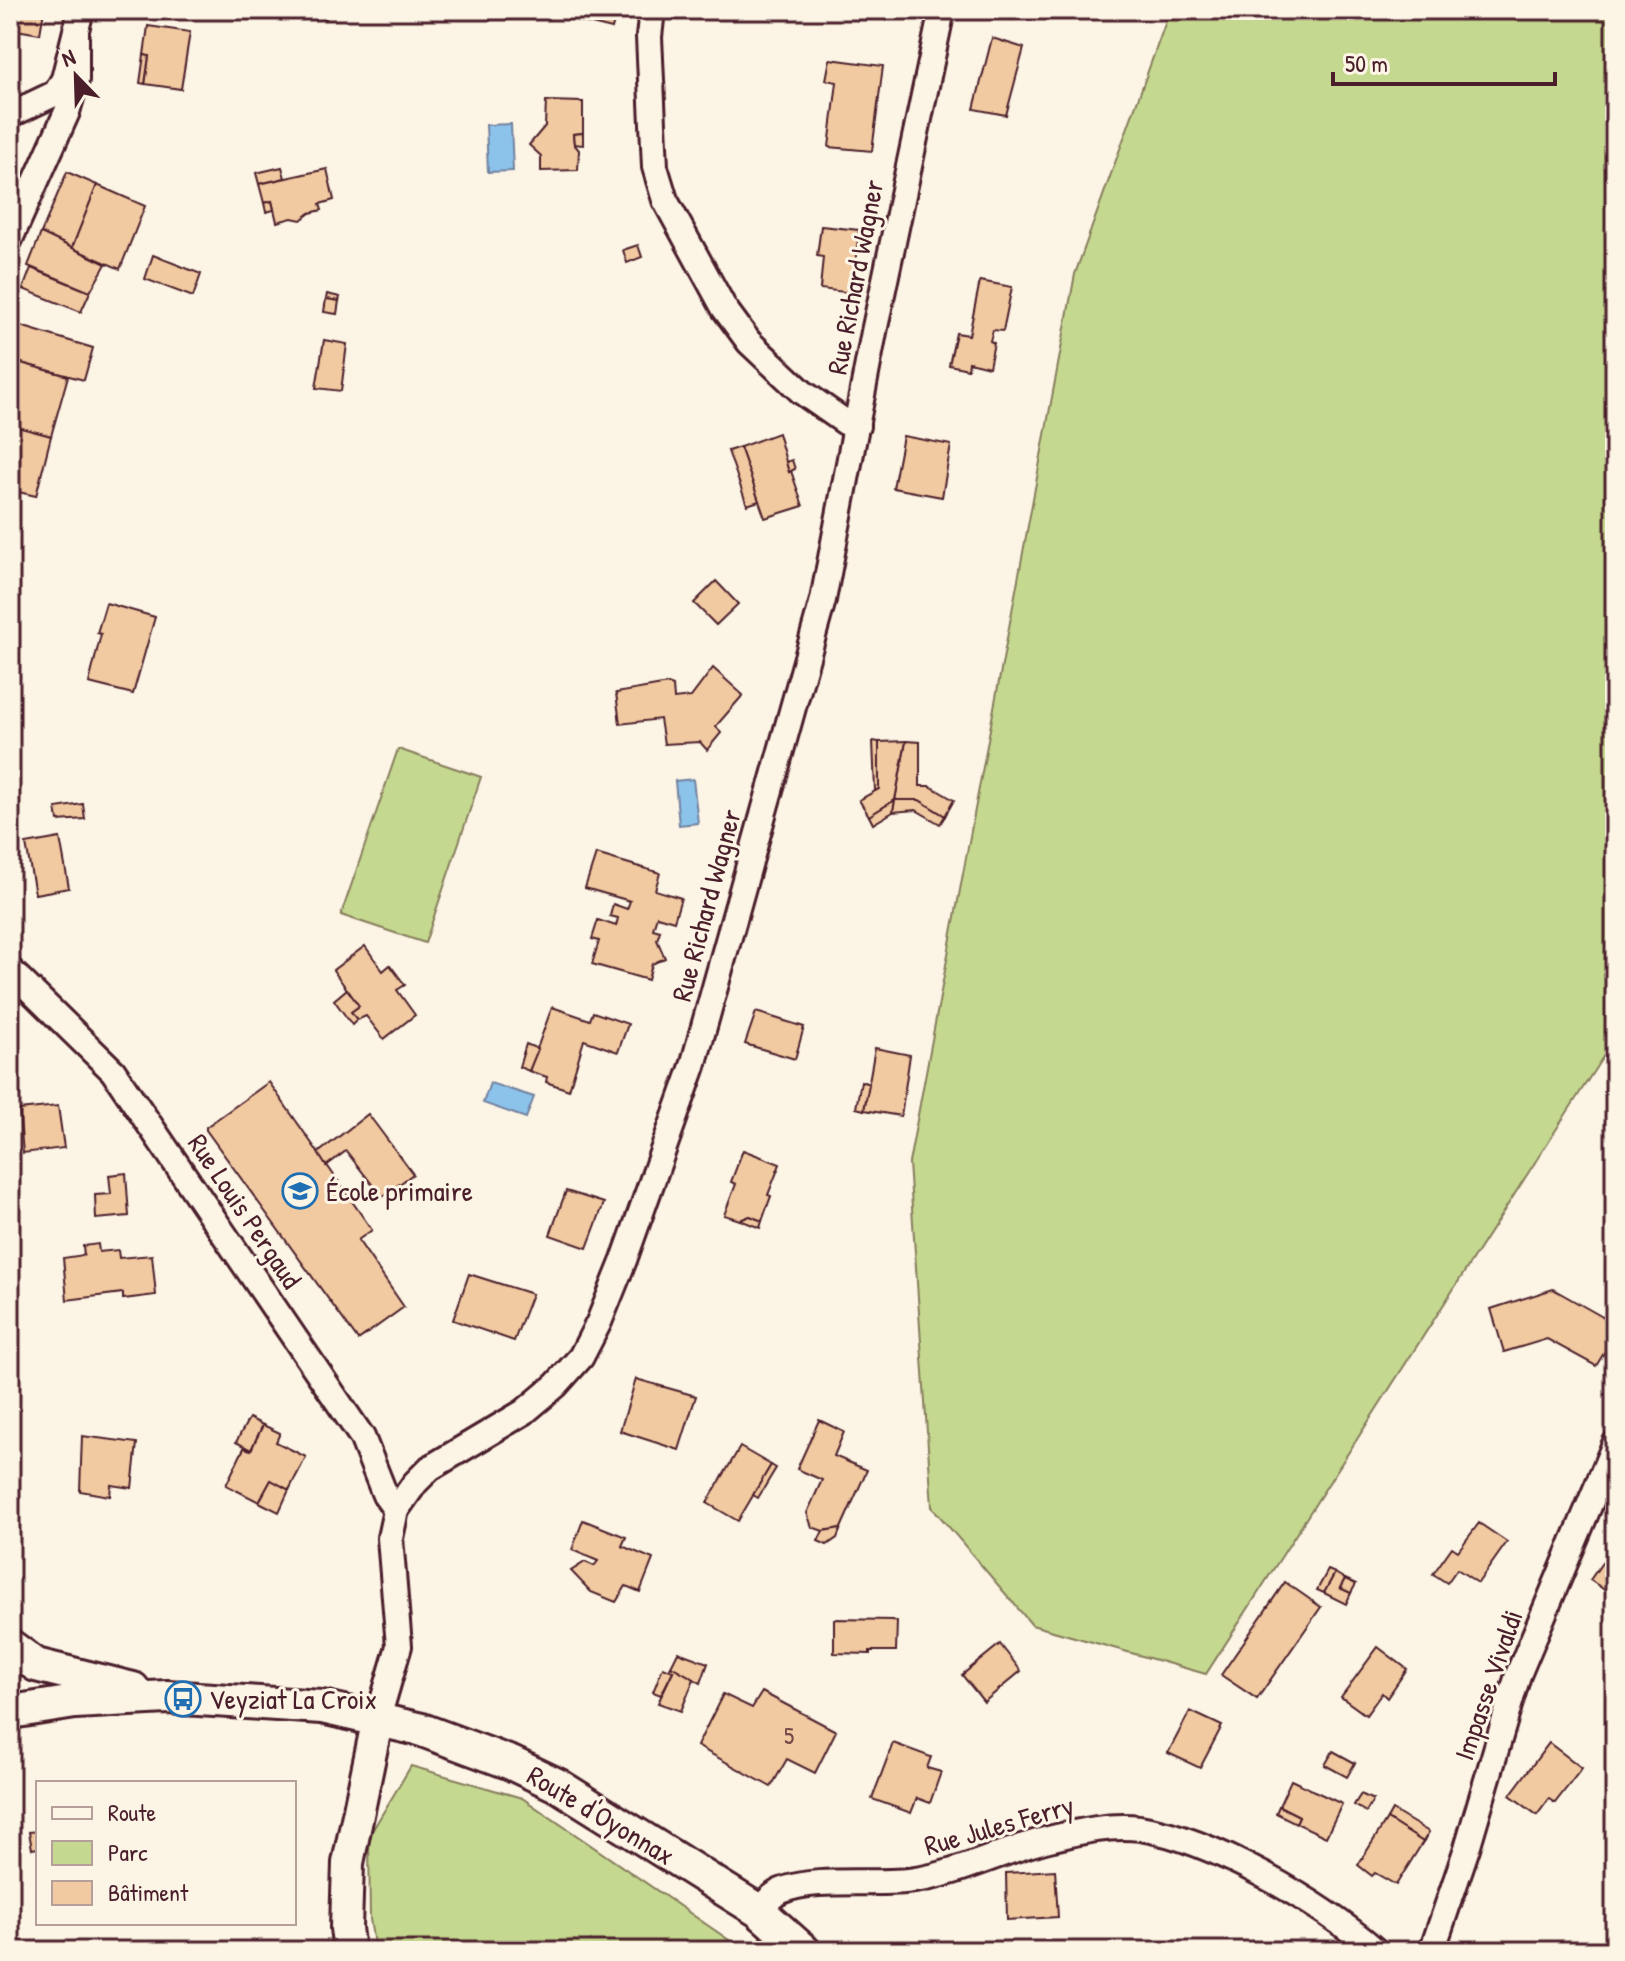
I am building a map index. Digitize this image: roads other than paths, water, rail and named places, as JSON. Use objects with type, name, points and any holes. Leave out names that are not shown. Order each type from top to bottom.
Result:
[{"type":"main road","points":[[10,1647],[36,1665],[167,1697]]},
{"type":"main road","points":[[10,1647],[19,1679],[17,1696],[10,1712]]},
{"type":"main road","name":"Route d'Oyonnax","points":[[167,1697],[322,1707],[378,1718],[466,1745],[559,1786],[759,1911],[804,1951]]},
{"type":"main road","points":[[10,1712],[75,1702],[167,1697]]},
{"type":"street","points":[[652,10],[649,37],[655,167],[665,200],[724,308],[749,342],[802,392],[845,422],[857,426]]},
{"type":"street","name":"Rue Richard Wagner","points":[[378,1718],[399,1646],[390,1538],[396,1510],[430,1468],[524,1412],[556,1385],[581,1357],[599,1322],[693,1066],[823,600],[908,165],[942,10]]},
{"type":"street","points":[[10,115],[56,93],[64,79],[78,22]]},
{"type":"street","points":[[10,239],[67,112],[76,80],[78,22]]},
{"type":"street","name":"Rue Louis Pergaud","points":[[10,970],[113,1071],[362,1437],[385,1495],[396,1510]]},
{"type":"street","name":"Impasse Vivaldi","points":[[1432,1951],[1467,1848],[1518,1675],[1615,1444]]},
{"type":"street","points":[[349,1951],[346,1928],[348,1863],[378,1718]]},
{"type":"street","name":"Rue Jules Ferry","points":[[759,1911],[778,1892],[787,1889],[819,1884],[917,1880],[1045,1840],[1095,1829],[1137,1828],[1185,1838],[1226,1855],[1295,1895],[1376,1951]]},
{"type":"water","points":[[511,124],[513,171],[488,172],[486,125]]},
{"type":"water","points":[[693,779],[698,823],[679,825],[675,781]]},
{"type":"water","points":[[490,1083],[534,1097],[526,1118],[483,1103]]},
{"type":"place","name":"École primaire","points":[[300,1191]]},
{"type":"place","name":"Veyziat La Croix","points":[[183,1699]]}]
